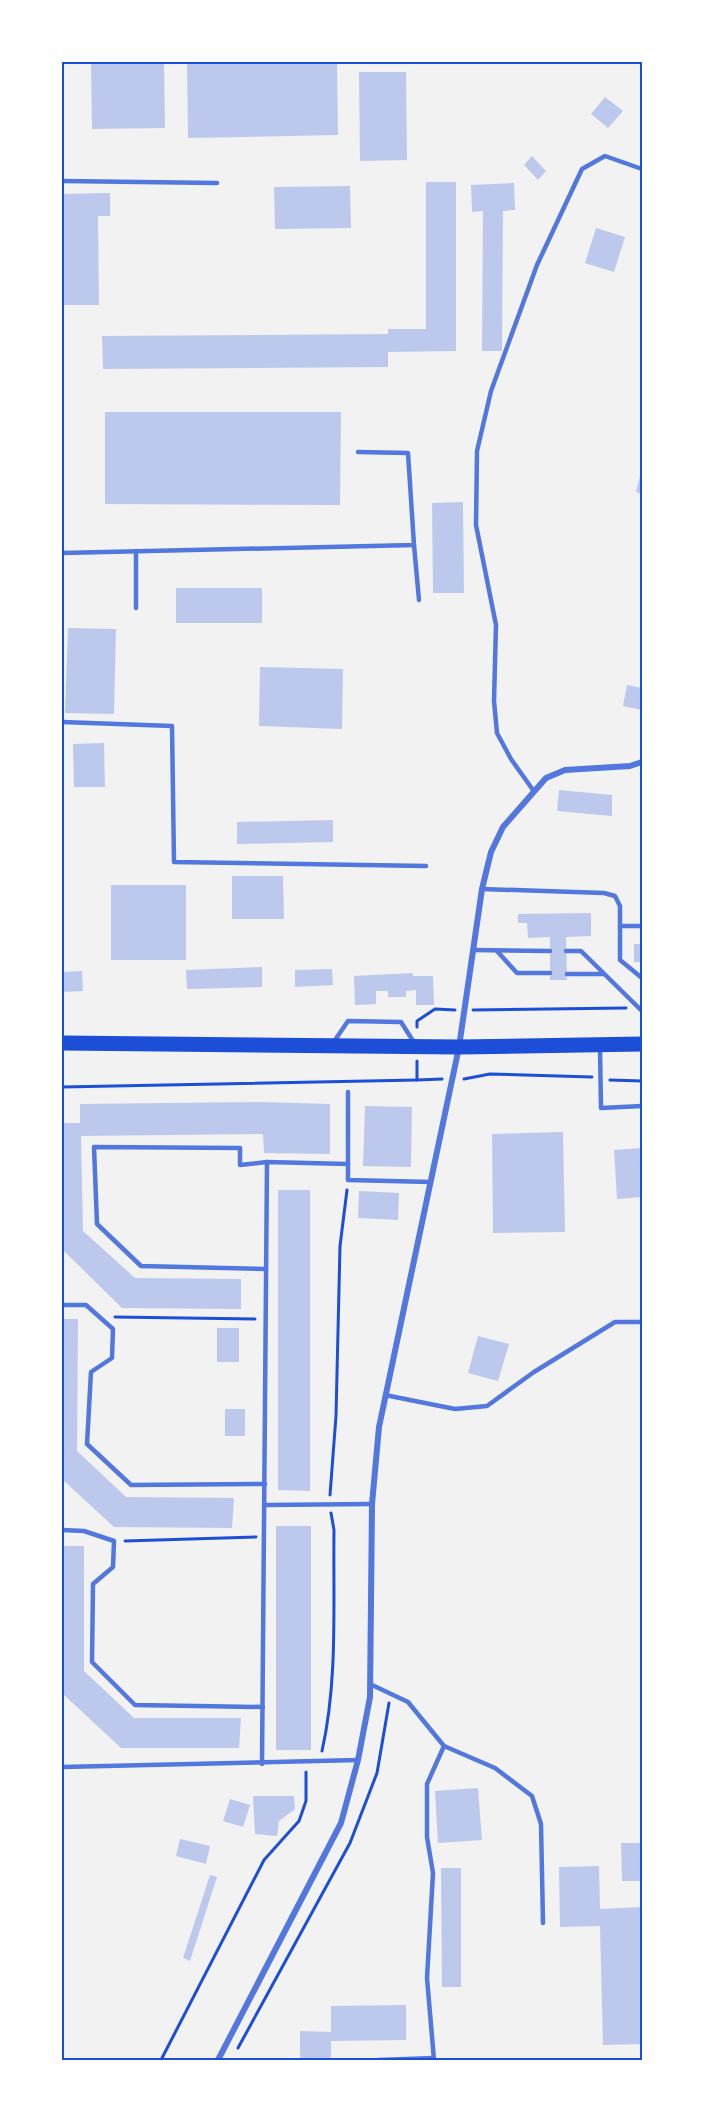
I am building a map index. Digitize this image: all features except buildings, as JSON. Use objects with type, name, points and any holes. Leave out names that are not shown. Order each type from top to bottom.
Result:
[{"type":"main road","points":[[62,1043],[459,1047],[642,1044]]},
{"type":"street","points":[[219,2061],[341,1823],[358,1760],[370,1684],[372,1504],[379,1427],[459,1047],[482,889],[491,852],[503,827],[533,790],[546,778],[565,770],[630,766],[642,762]]},
{"type":"lane","points":[[533,790],[511,759],[497,733],[494,701],[496,625],[476,525],[477,451],[491,391],[537,265],[582,169],[605,156],[642,169]]},
{"type":"lane","points":[[62,181],[217,183]]},
{"type":"lane","points":[[358,452],[408,453],[419,600]]},
{"type":"lane","points":[[62,553],[414,545]]},
{"type":"lane","points":[[136,551],[136,608]]},
{"type":"lane","points":[[62,722],[172,726],[174,862],[426,866]]},
{"type":"lane","points":[[482,889],[604,893],[615,896],[620,906],[620,960],[642,978]]},
{"type":"lane","points":[[620,926],[642,926]]},
{"type":"lane","points":[[473,950],[550,951]]},
{"type":"lane","points":[[497,951],[517,973],[550,974]]},
{"type":"lane","points":[[566,951],[581,951],[641,1009]]},
{"type":"lane","points":[[567,974],[604,974]]},
{"type":"lane","points":[[332,1045],[348,1021],[401,1022],[417,1046]]},
{"type":"lane","points":[[600,1045],[600,1108],[642,1106]]},
{"type":"lane","points":[[348,1092],[348,1180],[431,1182]]},
{"type":"lane","points":[[266,1269],[141,1266],[97,1224],[94,1147],[240,1148],[240,1165],[267,1162],[348,1164]]},
{"type":"lane","points":[[262,1764],[267,1162]]},
{"type":"lane","points":[[62,1305],[86,1305],[113,1329],[112,1358],[91,1372],[87,1444],[131,1485],[265,1484]]},
{"type":"lane","points":[[385,1395],[455,1409],[487,1406],[534,1372],[615,1322],[642,1322]]},
{"type":"lane","points":[[265,1505],[372,1504]]},
{"type":"lane","points":[[62,1530],[84,1531],[114,1541],[113,1567],[93,1584],[92,1662],[135,1705],[263,1707]]},
{"type":"lane","points":[[370,1684],[408,1702],[444,1746],[495,1768],[532,1796],[541,1824],[543,1923]]},
{"type":"lane","points":[[378,2061],[434,2059],[427,1978],[433,1873],[427,1837],[427,1784],[444,1746]]},
{"type":"lane","points":[[62,1767],[358,1760]]},
{"type":"path","points":[[417,1080],[417,1021],[435,1009],[641,1009]]},
{"type":"path","points":[[62,1088],[476,1079],[490,1074],[600,1077],[616,1082],[642,1081]]},
{"type":"path","points":[[319,1762],[329,1720],[334,1530],[330,1505],[330,1479],[336,1416],[340,1246],[348,1180]]},
{"type":"path","points":[[101,1317],[266,1319]]},
{"type":"path","points":[[114,1541],[265,1537]]},
{"type":"path","points":[[161,2061],[264,1860],[299,1821],[306,1801],[306,1762]]}]
